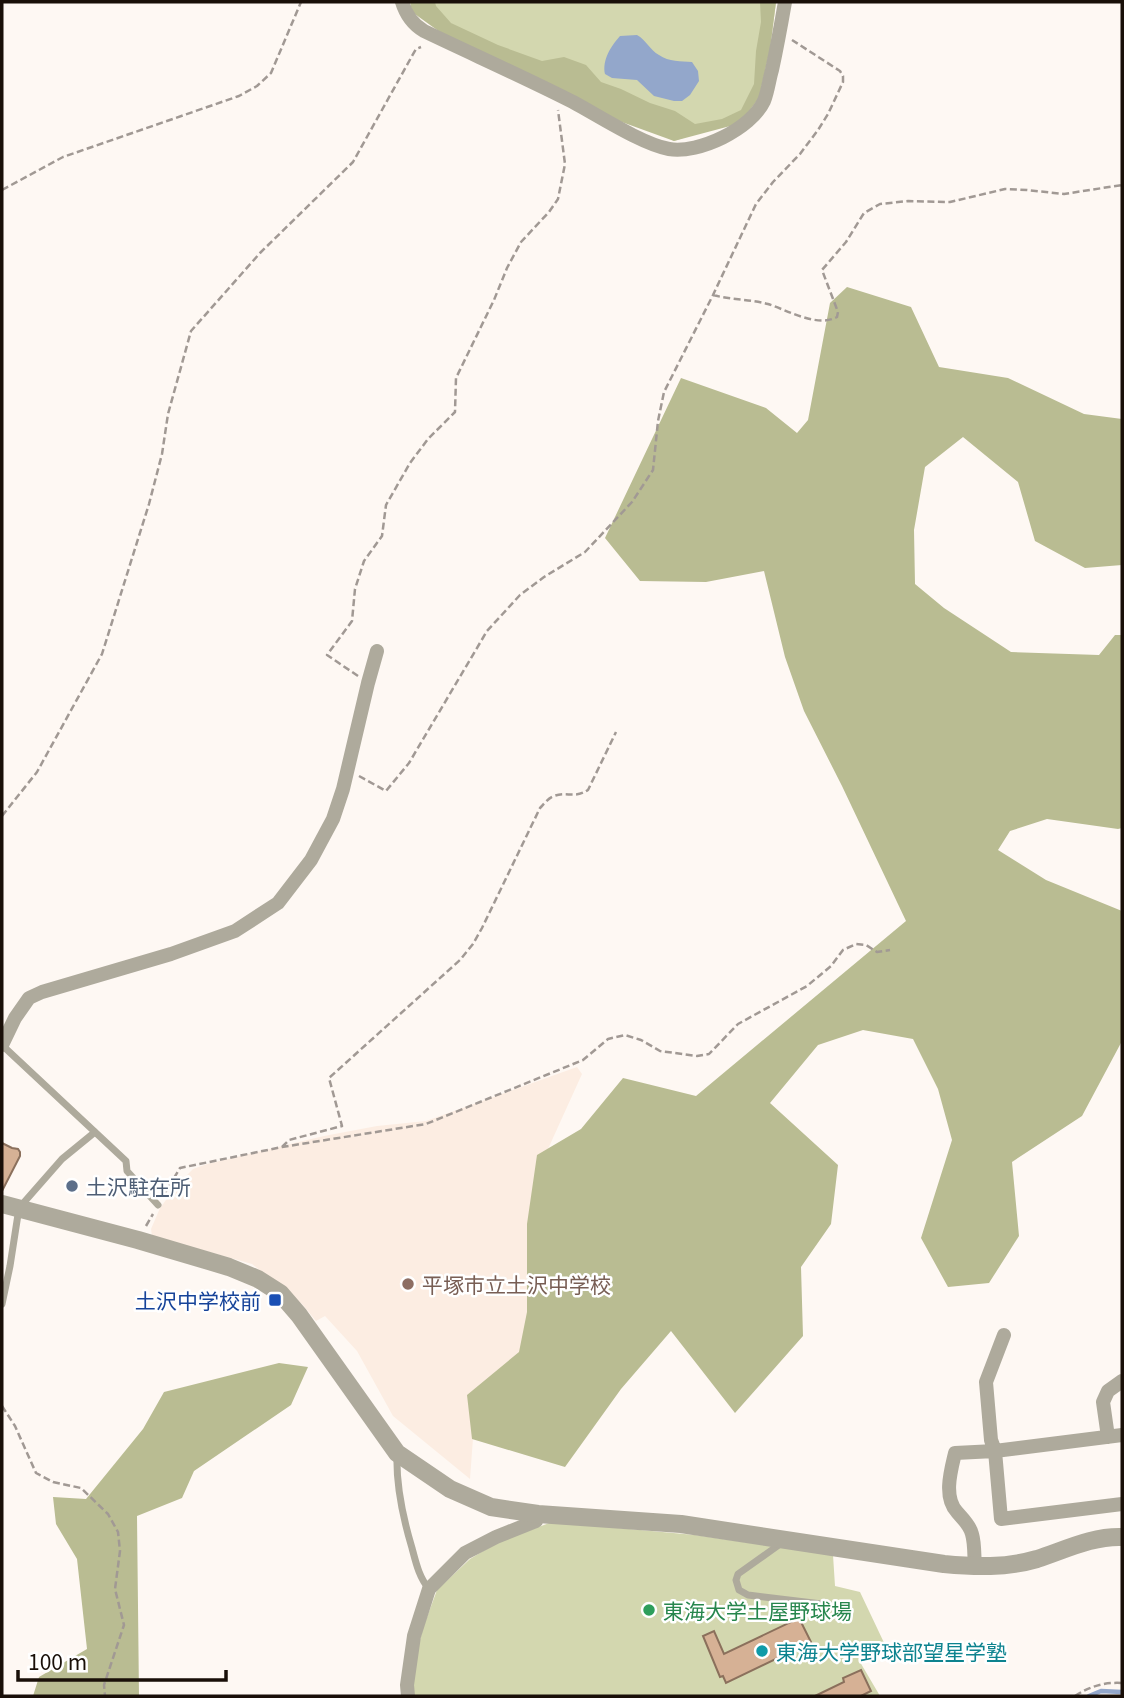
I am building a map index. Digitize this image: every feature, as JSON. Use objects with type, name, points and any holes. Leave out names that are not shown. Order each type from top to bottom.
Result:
[{"type":"street","points":[[402,2],[408,17],[424,32],[554,92],[656,145],[679,149],[695,147],[735,131],[753,117],[764,100],[785,2]]},
{"type":"street","points":[[2,1045],[15,1018],[29,998],[235,931],[278,902],[312,860],[344,789],[377,651]]},
{"type":"street","points":[[10,1206],[138,1240],[229,1267],[258,1279],[280,1293],[299,1315],[397,1453],[450,1489],[491,1507],[538,1514],[681,1524],[975,1567],[1009,1566],[1070,1546],[1122,1537]]},
{"type":"street","points":[[1004,1335],[986,1382],[1001,1519],[1122,1504]]},
{"type":"street","points":[[975,1567],[972,1533],[950,1499],[949,1480],[955,1453],[995,1451],[1115,1436],[1103,1402],[1108,1391],[1122,1381]]},
{"type":"street","points":[[408,1696],[414,1636],[429,1589],[465,1553],[536,1521],[538,1514]]},
{"type":"lane","points":[[2,1045],[126,1161],[127,1171],[158,1205]]},
{"type":"lane","points":[[2,1304],[10,1266],[10,1206],[94,1132]]},
{"type":"lane","points":[[397,1453],[396,1475],[403,1521],[421,1580],[429,1589]]},
{"type":"lane","points":[[787,1540],[738,1574],[736,1580],[739,1590],[748,1595],[830,1605]]},
{"type":"path","points":[[2,190],[63,157],[239,96],[257,86],[271,73],[300,2]]},
{"type":"path","points":[[347,769],[386,791],[409,763],[487,631],[520,595],[586,552],[632,502],[653,470],[664,392],[756,204],[818,130],[843,82],[840,71],[801,45],[779,36]]},
{"type":"path","points":[[2,816],[37,772],[102,654],[149,504],[162,454],[168,414],[191,331],[260,253],[353,162],[416,49],[425,46]]},
{"type":"path","points":[[368,683],[327,655],[352,621],[355,589],[364,561],[382,536],[386,505],[410,463],[428,439],[455,412],[456,378],[507,268],[521,242],[558,199],[565,155],[554,92]]},
{"type":"path","points":[[713,295],[769,304],[811,319],[833,320],[838,312],[822,270],[846,242],[864,213],[880,204],[908,201],[950,202],[1005,189],[1064,194],[1122,185]]},
{"type":"path","points":[[282,1147],[289,1140],[342,1126],[329,1079],[460,960],[482,928],[540,808],[551,796],[580,795],[589,790],[616,732]]},
{"type":"path","points":[[138,1240],[180,1168],[282,1147],[426,1124],[583,1060],[608,1039],[625,1035],[641,1040],[660,1052],[697,1056],[709,1054],[738,1024],[807,986],[831,966],[843,950],[856,944],[866,945],[877,952],[890,950]]},
{"type":"path","points":[[2,1406],[15,1426],[36,1473],[52,1482],[81,1488],[108,1514],[118,1532],[120,1551],[115,1589],[124,1625],[104,1685],[105,1696]]},
{"type":"path","points":[[1075,1696],[1091,1687],[1122,1683]]},
{"type":"shaded area","name":"平塚市立土沢中学校","points":[[577,1067],[582,1074],[538,1171],[540,1345],[476,1397],[470,1479],[393,1416],[357,1351],[325,1316],[316,1321],[302,1304],[252,1264],[152,1236],[151,1229],[160,1208],[193,1169],[324,1136],[377,1126],[426,1121]]},
{"type":"green space","points":[[410,2],[776,2],[770,49],[744,118],[674,141]]},
{"type":"green space","points":[[410,2],[435,2],[451,23],[498,45],[542,61],[564,57],[586,65],[601,82],[675,111],[695,124],[722,119],[741,110],[754,84],[761,22],[760,2],[776,2],[770,49],[759,98],[744,118],[734,125],[674,141],[619,121],[444,35],[412,12]]},
{"type":"green space","points":[[847,287],[911,307],[939,367],[1008,378],[1084,414],[1122,419],[1122,565],[1085,568],[1035,541],[1018,482],[963,437],[925,467],[914,530],[915,584],[944,608],[1011,652],[1099,655],[1115,635],[1122,635],[1122,828],[1047,819],[1010,831],[998,850],[1046,880],[1122,911],[1122,1041],[1082,1116],[1012,1162],[1019,1236],[989,1283],[948,1287],[921,1238],[952,1140],[938,1089],[913,1039],[863,1030],[818,1045],[770,1103],[838,1165],[831,1224],[801,1267],[803,1336],[735,1413],[671,1331],[621,1389],[565,1467],[472,1439],[467,1395],[519,1352],[527,1312],[527,1224],[537,1155],[581,1129],[623,1078],[696,1096],[906,921],[804,711],[785,657],[764,571],[706,582],[640,581],[605,538],[681,378],[766,408],[797,433],[808,420],[830,303]]},
{"type":"green space","points":[[279,1363],[308,1367],[291,1405],[194,1471],[182,1498],[137,1516],[139,1696],[33,1696],[39,1677],[87,1649],[77,1559],[56,1524],[53,1497],[86,1499],[143,1429],[164,1392]]},
{"type":"green space","name":"東海大学土屋野球場","points":[[552,1522],[695,1535],[833,1555],[835,1586],[860,1592],[887,1649],[860,1662],[880,1696],[412,1696],[413,1668],[423,1628],[437,1590],[470,1559],[498,1542]]},
{"type":"water","points":[[637,35],[663,57],[692,62],[698,71],[699,81],[690,95],[682,101],[674,101],[654,96],[637,80],[612,78],[605,74],[606,58],[620,36]]},
{"type":"building","points":[[2,1143],[18,1149],[20,1156],[2,1191]]},
{"type":"building","name":"東海大学野球部望星学塾","points":[[799,1618],[811,1642],[726,1683],[723,1676],[720,1677],[703,1636],[714,1631],[724,1654]]},
{"type":"building","points":[[861,1670],[871,1691],[861,1696],[815,1696],[844,1682],[843,1678]]},
{"type":"waterway","points":[[1089,1696],[1101,1691],[1122,1692]]},
{"type":"place","name":"土沢駐在所","points":[[72,1186]]},
{"type":"place","name":"平塚市立土沢中学校","points":[[408,1284]]},
{"type":"place","name":"土沢中学校前","points":[[275,1300]]},
{"type":"place","name":"東海大学土屋野球場","points":[[649,1610]]},
{"type":"place","name":"東海大学野球部望星学塾","points":[[762,1651]]}]
